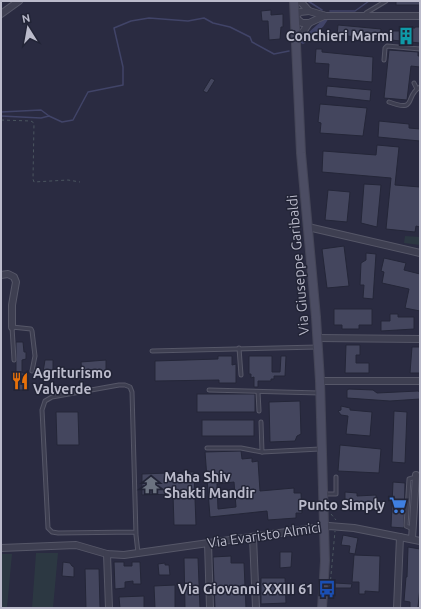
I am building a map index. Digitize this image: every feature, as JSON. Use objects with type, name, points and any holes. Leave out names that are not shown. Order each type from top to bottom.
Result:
[{"type":"street","points":[[1,14],[19,1]]},
{"type":"street","name":"Via Giuseppe Garibaldi","points":[[294,1],[301,153],[318,342],[320,381],[325,561],[322,608]]},
{"type":"street","points":[[300,1],[309,11]]},
{"type":"street","points":[[309,23],[299,22],[295,17],[300,12],[309,11],[326,16],[420,16]]},
{"type":"street","points":[[296,44],[301,32],[309,23],[326,16]]},
{"type":"street","points":[[308,227],[420,253]]},
{"type":"street","points":[[1,275],[8,274],[14,277],[16,282],[12,304],[12,328]]},
{"type":"street","points":[[318,342],[420,339]]},
{"type":"street","points":[[320,381],[420,381]]},
{"type":"street","points":[[412,539],[416,476]]},
{"type":"street","name":"Via Evaristo Almici","points":[[1,548],[76,545],[107,554],[138,553],[324,526],[344,526],[420,541]]},
{"type":"street","points":[[253,537],[256,608]]},
{"type":"street","points":[[397,608],[400,537]]},
{"type":"street","points":[[208,543],[210,608]]},
{"type":"street","points":[[107,554],[109,608]]},
{"type":"lane","points":[[366,16],[366,13],[386,1]]},
{"type":"lane","points":[[384,60],[385,48],[387,46],[420,48]]},
{"type":"lane","points":[[389,102],[399,106],[407,105],[418,88],[414,83]]},
{"type":"lane","points":[[14,360],[12,328],[32,331],[35,356],[32,371]]},
{"type":"lane","points":[[152,351],[239,348],[318,342]]},
{"type":"lane","points":[[239,348],[241,375]]},
{"type":"lane","points":[[136,532],[58,533],[52,532],[48,528],[42,410],[45,401],[52,397],[119,385],[130,387],[132,392],[136,532],[138,553]]},
{"type":"lane","points":[[209,390],[320,393]]},
{"type":"lane","points":[[258,392],[259,411]]},
{"type":"lane","points":[[261,422],[262,452]]},
{"type":"lane","points":[[207,448],[241,448],[262,452],[322,449]]},
{"type":"lane","points":[[323,494],[336,494],[336,477]]},
{"type":"path","points":[[1,120],[31,120],[34,123],[34,182],[68,180],[80,182]]},
{"type":"shaded area","points":[[405,236],[420,237],[420,245],[404,243]]},
{"type":"shaded area","points":[[36,553],[58,553],[53,608],[32,608]]},
{"type":"shaded area","points":[[1,554],[12,554],[7,608],[1,608]]},
{"type":"building","points":[[396,1],[420,1],[420,5],[396,5]]},
{"type":"building","points":[[271,10],[271,15],[283,14],[283,27],[281,27],[280,39],[269,40],[268,21],[262,21],[261,11]]},
{"type":"building","points":[[338,25],[381,29],[380,39],[337,35]]},
{"type":"building","name":"Conchieri Marmi","points":[[420,27],[420,43],[391,40],[392,31],[400,31],[400,29]]},
{"type":"building","points":[[316,49],[322,49],[322,52],[373,57],[372,82],[328,78],[329,64],[315,63]]},
{"type":"building","points":[[389,50],[418,52],[418,56],[420,56],[420,67],[411,66],[407,100],[384,98]]},
{"type":"building","points":[[211,78],[215,80],[207,93],[203,91]]},
{"type":"building","points":[[327,86],[371,90],[370,101],[326,96]]},
{"type":"building","points":[[320,104],[367,108],[363,136],[320,133],[321,123],[318,122]]},
{"type":"building","points":[[379,121],[409,124],[409,128],[420,129],[420,141],[378,137]]},
{"type":"building","points":[[377,145],[399,147],[395,185],[420,187],[420,227],[416,226],[415,232],[386,229],[391,178],[322,172],[323,151],[376,155]]},
{"type":"building","points":[[364,184],[381,185],[377,227],[361,223]]},
{"type":"building","points":[[328,190],[350,192],[347,222],[325,220]]},
{"type":"building","points":[[344,246],[349,286],[327,288],[322,249]]},
{"type":"building","points":[[366,253],[376,254],[373,299],[363,298],[364,285],[360,285],[361,263],[366,260]]},
{"type":"building","points":[[384,258],[406,263],[404,270],[420,274],[420,311],[405,308],[409,289],[382,283],[384,272],[381,271]]},
{"type":"building","points":[[334,309],[372,309],[372,325],[359,325],[359,329],[342,329],[342,325],[334,325]]},
{"type":"building","points":[[390,314],[398,314],[398,317],[414,317],[414,329],[381,331],[381,321],[390,321]]},
{"type":"building","points":[[16,342],[23,342],[24,352],[26,352],[26,359],[22,360],[22,373],[29,373],[28,390],[16,390]]},
{"type":"building","points":[[346,345],[360,345],[360,355],[356,355],[356,363],[369,363],[369,373],[345,373]]},
{"type":"building","points":[[412,347],[420,347],[420,373],[410,373]]},
{"type":"building","points":[[218,356],[232,356],[232,365],[236,364],[236,383],[219,383],[219,380],[155,381],[155,361],[218,359]]},
{"type":"building","points":[[249,356],[272,356],[272,372],[280,372],[281,356],[286,356],[285,376],[274,376],[274,379],[271,379],[271,381],[258,381],[258,387],[254,387],[254,377],[251,378],[251,374],[249,374]]},
{"type":"building","points":[[45,360],[53,360],[53,372],[43,372]]},
{"type":"building","points":[[106,360],[106,372],[82,374],[81,362]]},
{"type":"building","points":[[347,390],[373,390],[377,393],[418,391],[420,392],[420,399],[390,401],[347,398]]},
{"type":"building","points":[[197,394],[255,394],[255,412],[197,412]]},
{"type":"building","points":[[300,401],[301,434],[297,436],[295,441],[270,442],[269,402]]},
{"type":"building","points":[[341,406],[350,408],[350,410],[372,412],[370,436],[346,434],[348,416],[341,415],[338,411],[341,410]]},
{"type":"building","points":[[394,411],[407,412],[405,463],[392,462]]},
{"type":"building","points":[[56,412],[78,412],[79,445],[57,445]]},
{"type":"building","points":[[202,420],[254,420],[254,436],[202,436]]},
{"type":"building","points":[[340,445],[381,449],[379,473],[338,471]]},
{"type":"building","points":[[241,451],[242,459],[252,458],[252,462],[258,461],[260,491],[294,488],[294,493],[301,493],[302,513],[296,513],[296,518],[268,520],[267,511],[210,517],[205,452]],"holes":[[[234,482],[236,507],[218,509],[217,484]]]},
{"type":"building","points":[[194,472],[196,525],[174,525],[173,494],[142,495],[142,474]]},
{"type":"building","name":"Punto Simply","points":[[393,482],[405,483],[404,528],[391,527]]},
{"type":"building","points":[[345,492],[357,493],[357,496],[376,495],[376,510],[345,507]]},
{"type":"building","points":[[343,535],[358,538],[355,554],[349,553],[350,546],[341,545]]},
{"type":"building","points":[[408,547],[420,549],[420,587],[418,607],[416,608],[410,608],[410,602],[404,601],[407,577]]},
{"type":"building","points":[[280,552],[292,552],[291,567],[280,568]]},
{"type":"building","points":[[354,555],[380,556],[379,592],[365,591],[365,594],[359,594],[359,582],[352,582]]},
{"type":"building","points":[[231,556],[231,563],[244,563],[246,608],[215,608],[213,557]]},
{"type":"building","points":[[184,558],[198,558],[200,608],[185,608]]},
{"type":"building","points":[[63,562],[70,563],[74,567],[74,577],[62,576]]},
{"type":"building","points":[[114,562],[124,562],[124,566],[132,566],[132,562],[140,562],[141,584],[133,584],[133,581],[125,582],[125,588],[115,589]]},
{"type":"building","points":[[165,563],[165,565],[169,565],[170,575],[159,575],[158,564]]},
{"type":"building","points":[[85,569],[99,569],[100,608],[86,608]]},
{"type":"building","points":[[261,578],[285,578],[286,603],[261,604]]},
{"type":"building","points":[[335,583],[352,584],[351,588],[335,588]]},
{"type":"building","points":[[175,585],[175,608],[155,608],[154,586]]},
{"type":"building","points":[[144,596],[144,608],[120,608],[119,597]]},
{"type":"waterway","points":[[308,1],[322,10]]},
{"type":"waterway","points":[[330,11],[355,11],[369,1]]},
{"type":"waterway","points":[[1,116],[41,118],[49,116],[62,122],[73,120],[88,92],[123,85],[123,67],[114,28],[131,21],[149,18],[188,21],[204,18],[213,23],[230,27],[250,37],[252,42],[274,54],[289,51]]},
{"type":"waterway","points":[[303,41],[321,25],[325,19]]},
{"type":"waterway","points":[[1,112],[41,110],[49,116]]},
{"type":"place","name":"Conchieri Marmi","points":[[406,36]]},
{"type":"place","name":"Agriturismo Valverde","points":[[20,381]]},
{"type":"place","name":"Maha Shiv Shakti Mandir","points":[[151,485]]},
{"type":"place","name":"Punto Simply","points":[[398,505]]},
{"type":"place","name":"Via Giovanni XXIII 61","points":[[327,589]]}]
